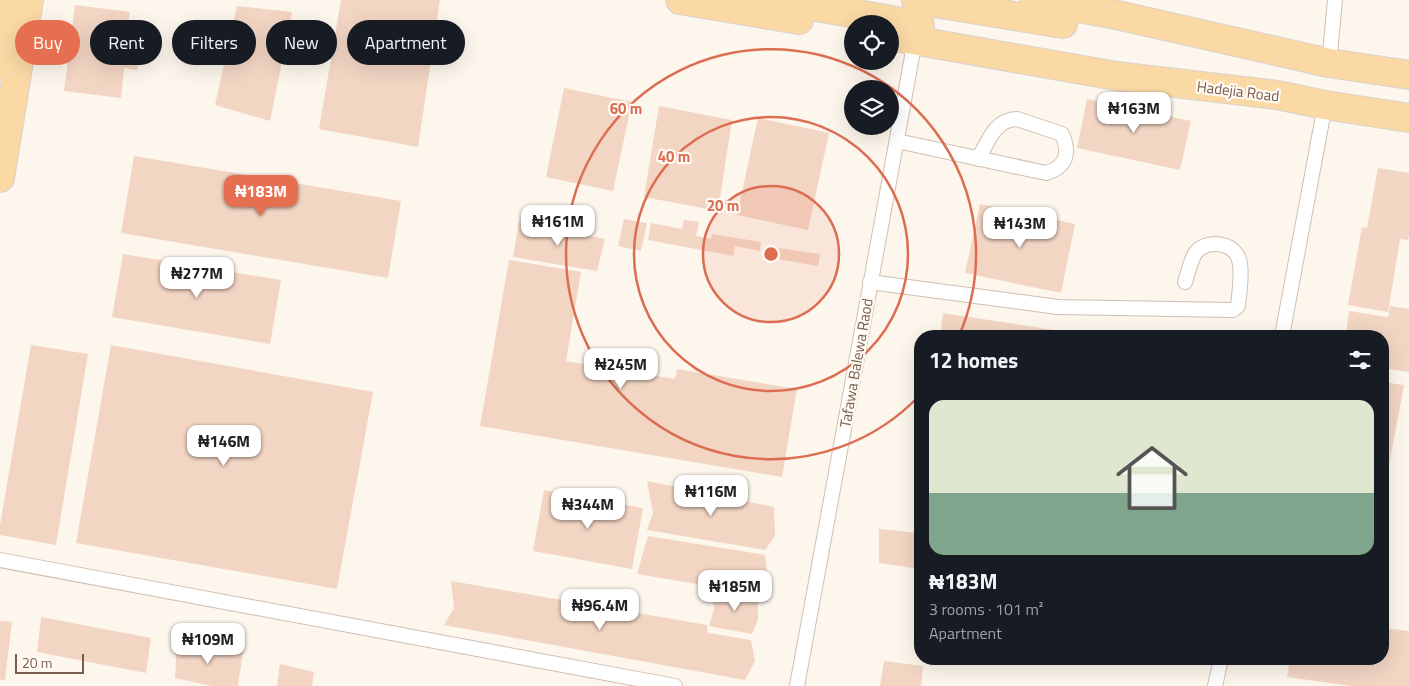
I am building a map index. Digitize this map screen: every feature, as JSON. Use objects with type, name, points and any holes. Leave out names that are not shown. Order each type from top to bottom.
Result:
[{"type":"main road","points":[[0,64],[8,0]]},
{"type":"main road","points":[[0,178],[29,0]]},
{"type":"main road","points":[[680,0],[844,28]]},
{"type":"main road","points":[[776,0],[1063,48],[1166,55],[1273,50]]},
{"type":"main road","points":[[916,0],[1067,24],[1166,55],[1276,95]]},
{"type":"main road","points":[[1034,0],[1117,16],[1329,63],[1409,75]]},
{"type":"main road","name":"Hadejia Road","points":[[902,38],[1116,76],[1276,95],[1325,105],[1409,118]]},
{"type":"lane","points":[[1329,63],[1335,0]]},
{"type":"lane","name":"Tafawa Balewa Raod","points":[[797,686],[897,141],[902,38]]},
{"type":"lane","points":[[1283,330],[1325,105]]},
{"type":"lane","points":[[897,141],[978,158],[1046,172],[1055,170],[1062,165],[1065,160],[1065,142],[1062,134],[1017,119],[1011,119],[997,127],[978,158]]},
{"type":"lane","points":[[870,282],[1058,307],[1233,310],[1238,306],[1240,268],[1238,256],[1227,245],[1216,244],[1206,246],[1196,252],[1185,282]]},
{"type":"lane","points":[[0,560],[675,686]]},
{"type":"lane","points":[[1215,686],[1220,665]]},
{"type":"building","points":[[341,0],[440,0],[437,20],[347,20],[347,65],[430,65],[418,147],[319,129],[330,65],[337,65],[337,23]]},
{"type":"building","points":[[75,5],[130,12],[129,20],[90,20],[90,65],[138,65],[137,70],[124,68],[121,98],[64,91],[67,65],[80,65],[80,20],[73,20]]},
{"type":"building","points":[[237,6],[292,12],[290,20],[266,20],[266,65],[281,65],[270,121],[215,105],[224,65],[256,65],[256,20],[234,20]]},
{"type":"building","points":[[564,88],[632,102],[613,191],[546,177]]},
{"type":"building","points":[[1087,99],[1191,121],[1180,170],[1077,148]]},
{"type":"building","points":[[659,106],[732,120],[718,211],[644,197]]},
{"type":"building","points":[[758,118],[829,133],[808,230],[737,215]]},
{"type":"building","points":[[134,156],[401,201],[388,278],[121,233]]},
{"type":"building","points":[[1378,168],[1409,173],[1409,235],[1408,240],[1400,239],[1388,312],[1348,305],[1362,227],[1367,228]]},
{"type":"building","points":[[980,204],[1075,224],[1061,293],[965,273]]},
{"type":"building","points":[[624,219],[647,223],[641,251],[618,246]]},
{"type":"building","points":[[684,220],[699,222],[696,236],[711,239],[712,234],[761,242],[760,251],[735,246],[733,256],[648,240],[651,223],[682,229]]},
{"type":"building","points":[[519,222],[605,239],[597,271],[513,257]]},
{"type":"building","points":[[777,248],[820,254],[818,266],[777,259]]},
{"type":"building","points":[[123,254],[281,280],[270,344],[112,317]]},
{"type":"building","points":[[509,260],[581,272],[566,361],[675,379],[677,369],[797,389],[782,477],[480,426]]},
{"type":"building","points":[[1390,306],[1409,309],[1409,372],[1389,369],[1389,330],[1347,330],[1349,311],[1388,317]]},
{"type":"building","points":[[943,313],[1054,330],[941,330]]},
{"type":"building","points":[[31,345],[88,354],[56,545],[0,535],[0,525]]},
{"type":"building","points":[[111,345],[373,392],[337,589],[76,543]]},
{"type":"building","points":[[1389,383],[1404,385],[1389,465]]},
{"type":"building","points":[[647,481],[774,507],[775,536],[765,550],[647,530],[653,513]]},
{"type":"building","points":[[544,490],[643,508],[632,569],[533,551]]},
{"type":"building","points":[[879,529],[914,532],[914,568],[879,563]]},
{"type":"building","points":[[648,536],[765,555],[768,578],[756,594],[637,574]]},
{"type":"building","points":[[451,581],[707,625],[708,633],[751,640],[755,661],[745,680],[444,625],[454,608]]},
{"type":"building","points":[[711,590],[758,596],[758,620],[752,634],[709,626],[714,609]]},
{"type":"building","points":[[41,617],[151,638],[146,673],[37,652]]},
{"type":"building","points":[[0,621],[12,622],[5,680],[0,680]]},
{"type":"building","points":[[1389,629],[1409,631],[1409,686],[1352,686],[1287,677],[1289,665],[1389,665]]},
{"type":"building","points":[[177,641],[243,651],[238,686],[212,686],[175,678]]},
{"type":"building","points":[[884,661],[923,666],[921,686],[880,686]]},
{"type":"building","points":[[280,664],[314,672],[312,686],[277,686]]}]
